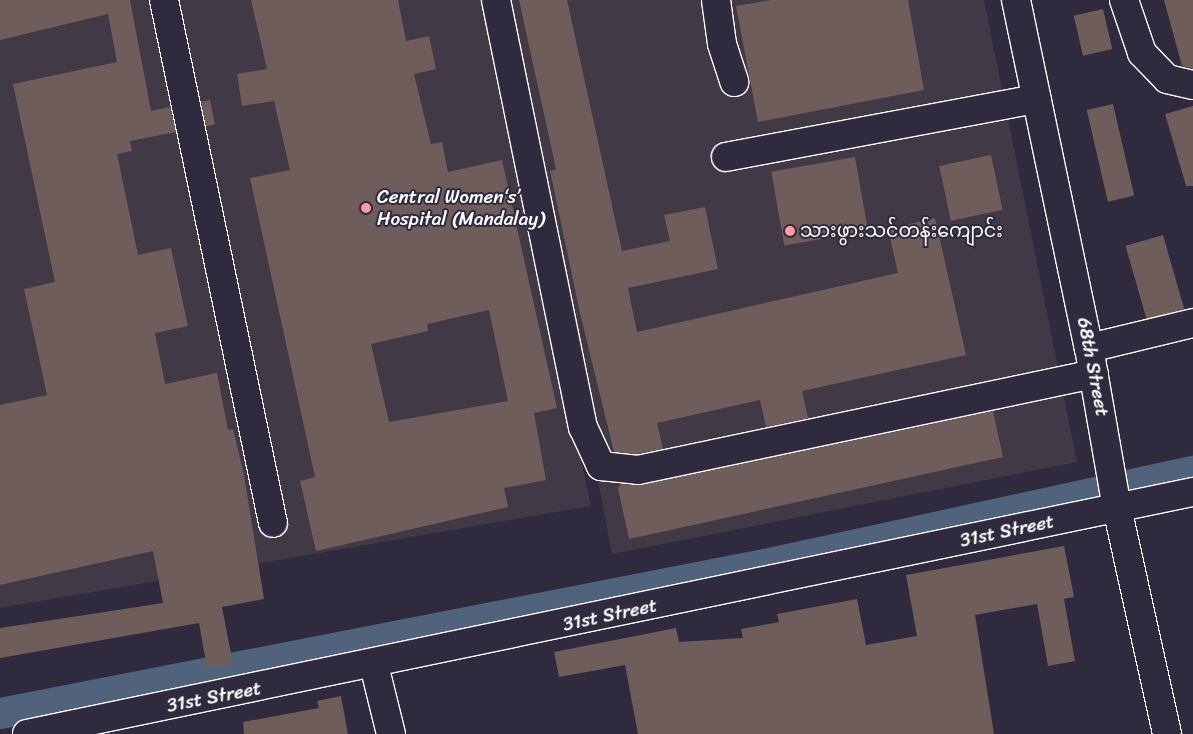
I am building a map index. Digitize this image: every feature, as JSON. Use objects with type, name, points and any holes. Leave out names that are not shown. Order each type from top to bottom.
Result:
[{"type":"street","points":[[164,0],[273,523]]},
{"type":"street","points":[[496,0],[584,427],[600,466],[638,470],[1094,374]]},
{"type":"street","points":[[716,0],[722,44],[734,82]]},
{"type":"street","name":"68th Street","points":[[1016,0],[1110,451],[1117,502],[1167,734]]},
{"type":"street","points":[[1124,0],[1142,53],[1167,79],[1193,85]]},
{"type":"street","points":[[726,157],[1037,99]]},
{"type":"street","points":[[1089,348],[1193,323]]},
{"type":"street","name":"31st Street","points":[[27,734],[374,665],[1117,502],[1193,492]]},
{"type":"street","points":[[374,665],[391,734]]},
{"type":"shaded area","points":[[0,0],[482,0],[591,506],[0,608]]},
{"type":"shaded area","name":"သားဖွားသင်တန်းကျောင်း","points":[[506,0],[984,0],[1077,462],[612,554]]},
{"type":"building","points":[[0,0],[130,0],[151,111],[170,107],[176,132],[130,141],[132,151],[117,154],[138,255],[171,248],[188,326],[155,333],[165,384],[217,373],[228,430],[233,429],[244,475],[264,599],[222,607],[233,664],[207,668],[199,623],[0,658],[0,628],[163,603],[153,551],[0,585],[0,405],[47,395],[24,289],[55,282],[13,84],[117,62],[108,14],[0,40]]},
{"type":"building","points":[[251,0],[398,0],[406,41],[429,36],[436,69],[414,74],[431,144],[442,142],[448,172],[502,160],[557,408],[534,413],[546,480],[504,488],[508,507],[316,551],[300,481],[315,477],[250,178],[290,170],[274,101],[242,106],[237,74],[267,69]],"holes":[[[489,310],[508,401],[389,422],[371,344],[428,331],[427,324]]]},
{"type":"building","points":[[519,0],[567,0],[622,251],[670,241],[664,215],[705,207],[718,269],[628,288],[637,332],[898,273],[888,229],[935,218],[966,355],[802,391],[808,418],[766,427],[760,400],[657,423],[663,449],[637,454],[614,452],[580,313],[550,171],[556,169]]},
{"type":"building","points":[[771,0],[908,0],[924,90],[758,122],[736,6]]},
{"type":"building","points":[[1164,0],[1193,0],[1193,69],[1182,66]]},
{"type":"building","points":[[1103,9],[1112,49],[1083,56],[1074,16]]},
{"type":"building","points":[[210,100],[215,125],[206,126],[201,102]]},
{"type":"building","points":[[1113,104],[1134,196],[1108,202],[1087,110]]},
{"type":"building","points":[[1193,106],[1193,186],[1186,186],[1165,114]]},
{"type":"building","points":[[991,155],[1003,210],[951,221],[939,166]]},
{"type":"building","points":[[855,157],[868,231],[784,246],[771,172]]},
{"type":"building","points":[[1163,235],[1184,309],[1147,320],[1126,246]]},
{"type":"building","points":[[993,411],[1003,457],[629,539],[618,488],[621,484],[641,485]]},
{"type":"building","points":[[1064,546],[1074,597],[1064,599],[1075,661],[1048,666],[1037,604],[975,615],[994,734],[638,734],[625,665],[559,677],[554,652],[676,628],[679,642],[743,638],[741,629],[779,622],[777,614],[857,599],[866,645],[917,636],[906,575]]},
{"type":"building","points":[[341,696],[348,734],[244,734],[243,722],[319,708],[317,701]]},
{"type":"waterway","points":[[0,713],[774,562],[1193,471]]},
{"type":"place","name":"Central Women‘s’ Hospital (Mandalay)","points":[[366,208]]},
{"type":"place","name":"သားဖွားသင်တန်းကျောင်း","points":[[790,231]]}]
